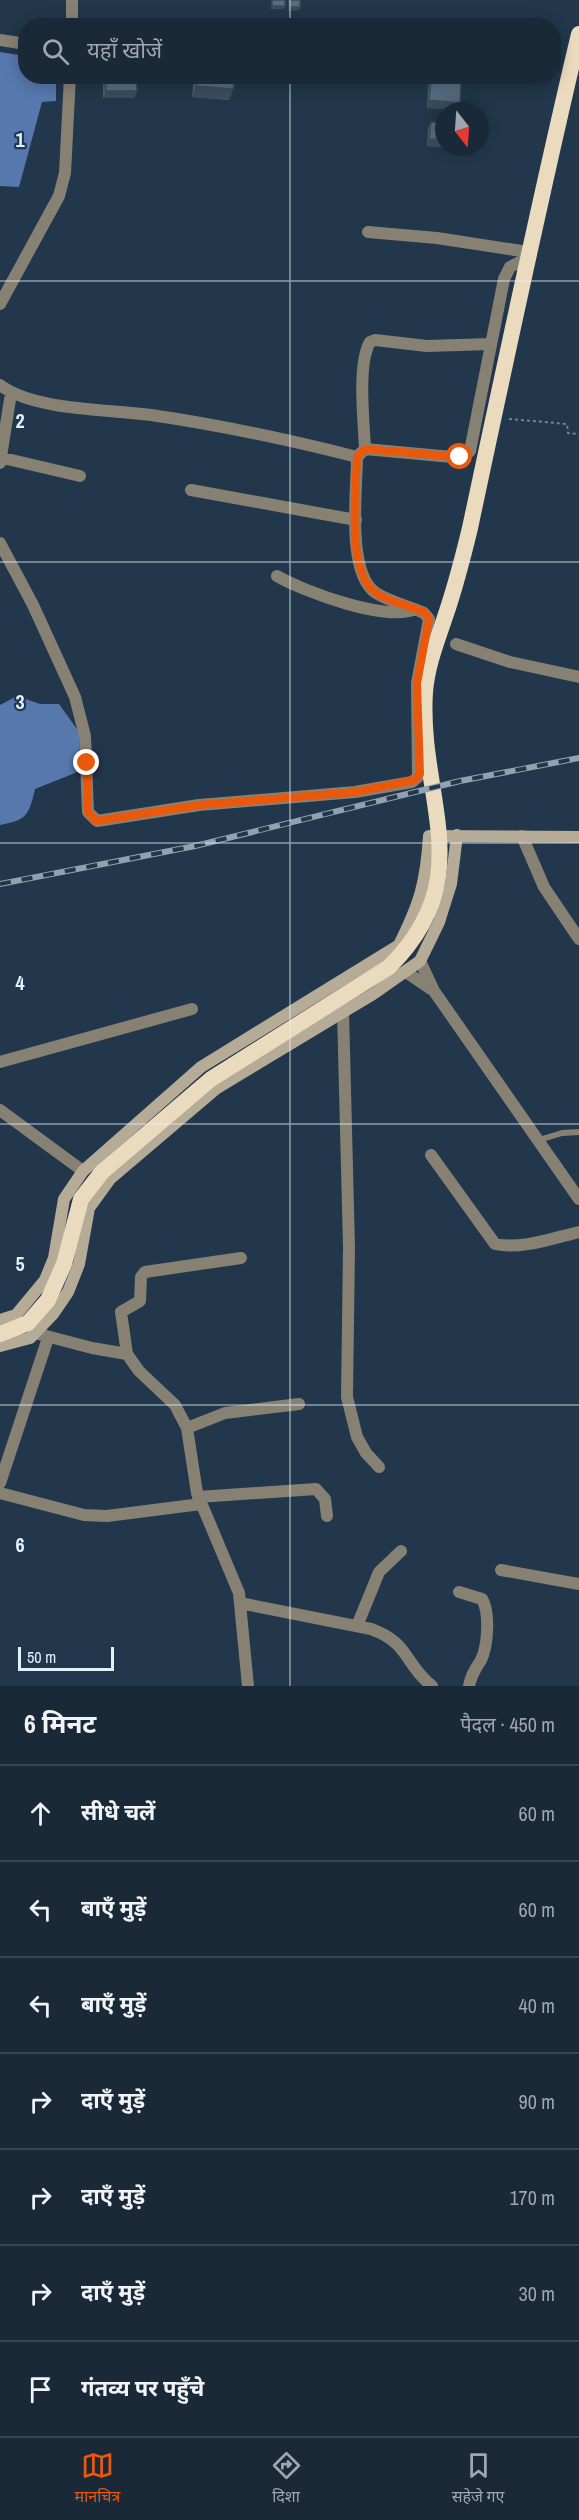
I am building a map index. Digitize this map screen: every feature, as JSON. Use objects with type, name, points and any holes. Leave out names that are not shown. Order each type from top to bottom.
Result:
[{"type":"highway","points":[[0,1334],[28,1323],[48,1300],[64,1264],[81,1199],[102,1172],[211,1079],[389,967],[404,952],[426,918],[438,883],[441,839],[427,738],[427,677],[469,531],[521,280],[579,34]]},
{"type":"main road","points":[[0,1346],[30,1338],[53,1314],[68,1292],[79,1264],[89,1208],[110,1179],[217,1088],[406,972],[420,961],[439,922],[451,884],[457,835]]},
{"type":"main road","points":[[0,1320],[16,1315],[45,1280],[54,1258],[64,1199],[83,1171],[201,1067],[399,945],[415,913],[426,878],[429,836],[579,837]]},
{"type":"street","points":[[72,0],[72,18]]},
{"type":"street","points":[[0,40],[18,43]]},
{"type":"street","points":[[0,304],[59,196],[65,173],[70,84]]},
{"type":"street","points":[[368,232],[436,238],[527,256]]},
{"type":"street","points":[[0,385],[11,393],[57,404],[151,415],[361,453],[452,457],[466,454],[471,448],[506,272],[527,256]]},
{"type":"street","points":[[0,543],[33,605],[75,697],[85,736],[88,812],[96,821],[199,805],[355,792],[415,780],[420,774],[417,683],[429,620],[424,612],[375,592],[360,565],[355,540],[366,349],[370,342],[375,340],[427,346],[491,344]]},
{"type":"street","points":[[11,393],[2,461],[80,476]]},
{"type":"street","points":[[191,490],[356,520]]},
{"type":"street","points":[[277,576],[296,587],[346,603],[406,613],[415,609]]},
{"type":"street","points":[[456,644],[510,662],[579,677]]},
{"type":"street","points":[[522,836],[544,887],[579,939]]},
{"type":"street","points":[[420,961],[434,991],[579,1199]]},
{"type":"street","points":[[406,972],[434,991]]},
{"type":"street","points":[[0,1062],[192,1009]]},
{"type":"street","points":[[343,1011],[349,1246],[347,1397],[357,1437],[366,1453],[379,1467]]},
{"type":"street","points":[[0,1110],[83,1171]]},
{"type":"street","points":[[431,1155],[495,1244],[514,1246],[579,1232]]},
{"type":"street","points":[[241,1258],[145,1272],[141,1277],[140,1301],[122,1312],[127,1354],[139,1371],[174,1406],[187,1428],[200,1501],[230,1569],[240,1603],[248,1686]]},
{"type":"street","points":[[35,1333],[48,1338],[127,1354]]},
{"type":"street","points":[[0,1483],[48,1338]]},
{"type":"street","points":[[187,1428],[225,1413],[299,1404]]},
{"type":"street","points":[[0,1493],[84,1515],[107,1516],[200,1501],[316,1489],[325,1498],[327,1516]]},
{"type":"street","points":[[357,1626],[380,1572],[401,1551]]},
{"type":"street","points":[[501,1570],[579,1584]]},
{"type":"street","points":[[459,1592],[482,1599],[487,1615],[484,1652],[471,1675],[469,1686]]},
{"type":"street","points":[[240,1603],[357,1626],[387,1635],[400,1644],[432,1686]]},
{"type":"lane","points":[[538,1141],[562,1132],[579,1132]]},
{"type":"path","points":[[501,418],[567,424],[568,433],[579,434]]},
{"type":"water","points":[[0,52],[18,55],[18,84],[56,84],[56,101],[42,102],[19,187],[0,186]]},
{"type":"water","points":[[17,696],[40,704],[59,704],[79,732],[80,771],[35,789],[31,805],[25,815],[16,821],[0,825],[0,705]]},
{"type":"building","points":[[272,0],[285,0],[285,6],[272,6]]},
{"type":"building","points":[[289,0],[300,0],[300,7],[289,7]]},
{"type":"building","points":[[106,84],[137,84],[137,91],[106,91]]},
{"type":"building","points":[[196,84],[234,84],[233,89],[196,86]]},
{"type":"building","points":[[431,84],[461,84],[460,102],[429,100]]},
{"type":"building","points":[[431,122],[435,122],[435,139],[429,139]]},
{"type":"railway","points":[[0,884],[195,846],[460,781],[579,758]]},
{"type":"route","points":[[87,763],[88,812],[96,821],[199,805],[355,792],[415,780],[420,774],[417,683],[429,619],[424,612],[375,592],[365,577],[355,540],[357,457],[365,449],[460,457]]}]
